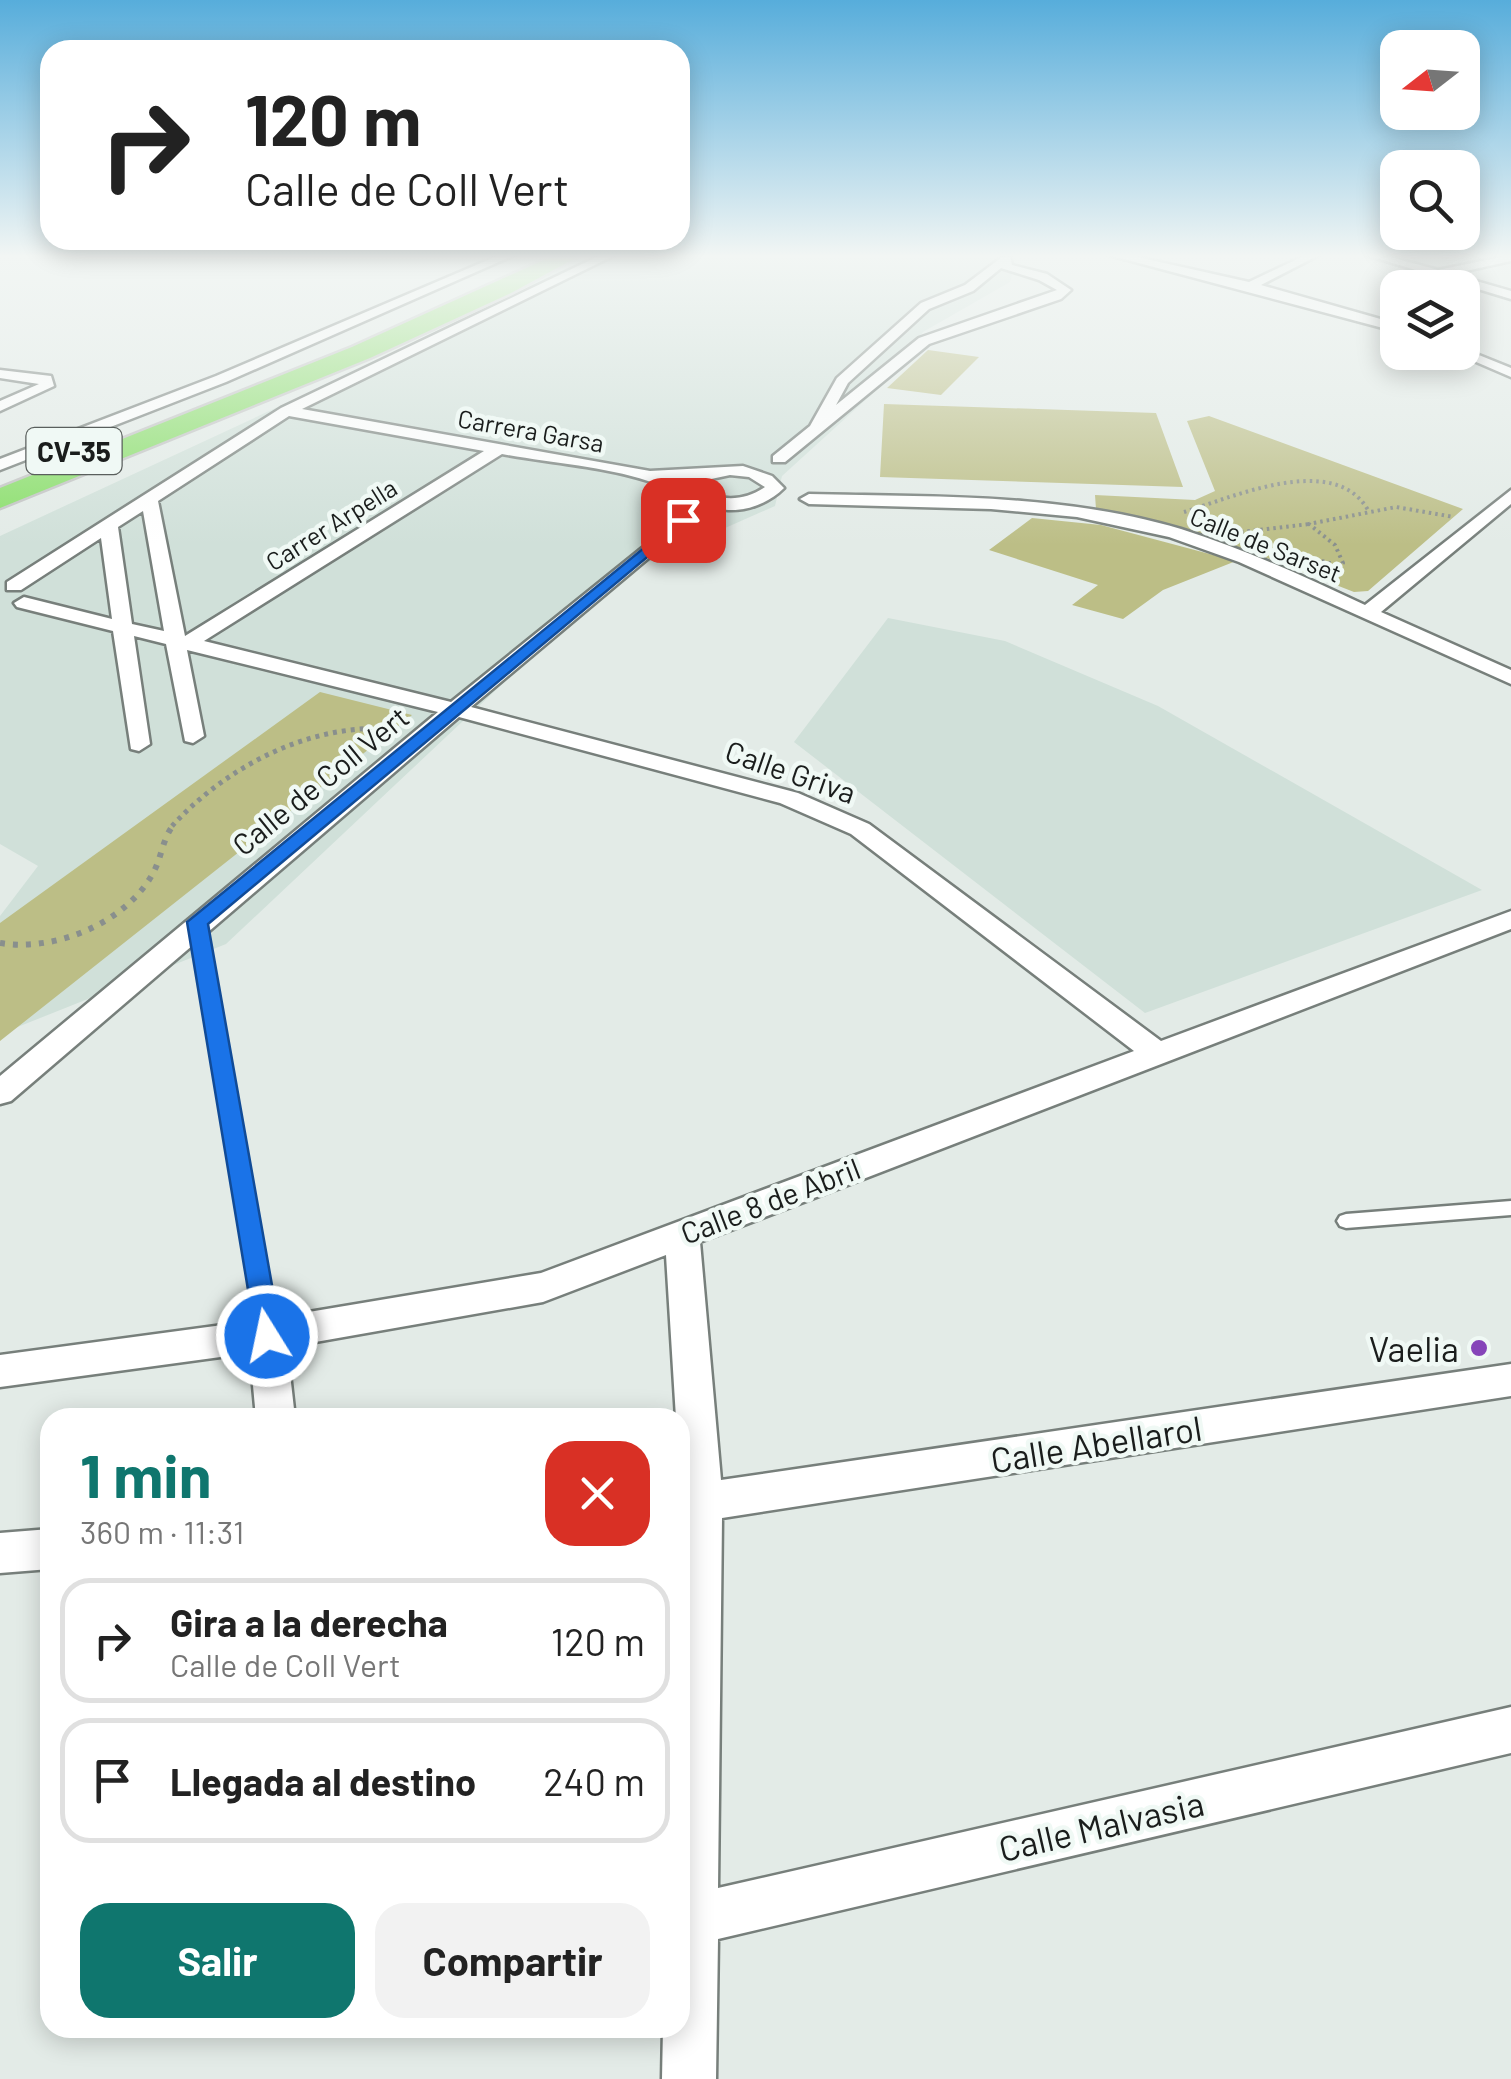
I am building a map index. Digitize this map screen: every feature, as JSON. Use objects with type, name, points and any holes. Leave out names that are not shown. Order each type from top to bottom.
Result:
[{"type":"highway","name":"CV-35","points":[[0,480],[314,351]]},
{"type":"highway","name":"CV-35","points":[[0,500],[149,450],[364,351]]},
{"type":"highway","points":[[0,510],[149,450],[238,440]]},
{"type":"highway","points":[[0,518],[149,450],[183,458],[200,467]]},
{"type":"street","points":[[0,464],[284,351]]},
{"type":"street","points":[[11,597],[238,440],[286,411],[410,351]]},
{"type":"street","points":[[817,425],[842,381],[876,351]]},
{"type":"street","points":[[743,470],[779,460],[910,351]]},
{"type":"street","points":[[1480,360],[1511,373]]},
{"type":"street","points":[[0,374],[46,379],[46,386],[0,407]]},
{"type":"street","name":"Carrera Garsa","points":[[286,411],[650,476],[743,470]]},
{"type":"street","name":"Carrer Arpella","points":[[182,640],[500,450]]},
{"type":"street","points":[[760,501],[779,460]]},
{"type":"street","name":"Calle de Sarset","points":[[743,470],[809,498]]},
{"type":"street","points":[[688,503],[700,474]]},
{"type":"street","name":"Carrera Garsa","points":[[650,476],[688,503]]},
{"type":"street","points":[[1366,614],[1491,521],[1511,495]]},
{"type":"street","name":"Calle de Sarset","points":[[727,505],[809,498],[991,504],[1077,512],[1174,532],[1246,558],[1511,678]]},
{"type":"street","points":[[150,502],[182,640],[194,736]]},
{"type":"street","name":"Calle de Coll Vert","points":[[0,1094],[198,922],[457,710],[688,503],[727,505]]},
{"type":"street","points":[[110,527],[139,744]]},
{"type":"street","name":"Calle Griva","points":[[11,597],[789,798],[860,829],[1157,1053]]},
{"type":"street","name":"Calle 8 de Abril","points":[[0,1370],[267,1336],[543,1286],[1511,919]]},
{"type":"street","points":[[682,1234],[688,1408]]},
{"type":"street","points":[[267,1336],[275,1408]]},
{"type":"street","name":"Calle Abellarol","points":[[691,1504],[1511,1380]]},
{"type":"street","points":[[690,1474],[690,1920]]},
{"type":"street","points":[[0,1553],[40,1550]]},
{"type":"street","name":"Calle Malvasia","points":[[690,1920],[1511,1730]]},
{"type":"street","points":[[689,2038],[689,2079]]},
{"type":"lane","points":[[198,922],[267,1336]]},
{"type":"lane","points":[[1346,1221],[1511,1208]]},
{"type":"path","points":[[1175,514],[1266,483],[1286,481],[1331,485],[1355,494],[1368,510]]},
{"type":"path","points":[[1241,532],[1309,524],[1388,505],[1416,506],[1456,518]]},
{"type":"path","points":[[1309,524],[1329,537],[1342,552],[1343,562],[1330,575]]},
{"type":"path","points":[[0,943],[27,948],[50,942],[80,932],[123,907],[154,873],[159,849],[172,826],[196,802],[257,763],[306,740],[350,727],[375,726],[425,736]]},
{"type":"shaded area","points":[[910,351],[893,375],[782,476],[775,506],[617,576],[226,944],[0,1034],[0,916],[38,866],[0,844],[0,536],[392,354]]},
{"type":"shaded area","points":[[888,618],[1005,641],[1158,706],[1482,890],[1145,1013],[794,742]]},
{"type":"green space","points":[[927,351],[979,357],[941,395],[887,388]]},
{"type":"green space","points":[[884,404],[1156,413],[1183,487],[880,477]]},
{"type":"green space","points":[[1209,416],[1463,509],[1368,591],[1354,592],[1213,537],[1096,509],[1095,495],[1195,500],[1215,491],[1187,421]]},
{"type":"green space","points":[[1032,518],[1101,525],[1236,561],[1163,590],[1123,619],[1072,605],[1098,585],[989,550]]},
{"type":"green space","points":[[320,692],[412,715],[0,1041],[0,923]]},
{"type":"place","name":"Vaelia","points":[[1479,1348]]},
{"type":"route","points":[[267,1336],[198,922],[683,520]]}]
